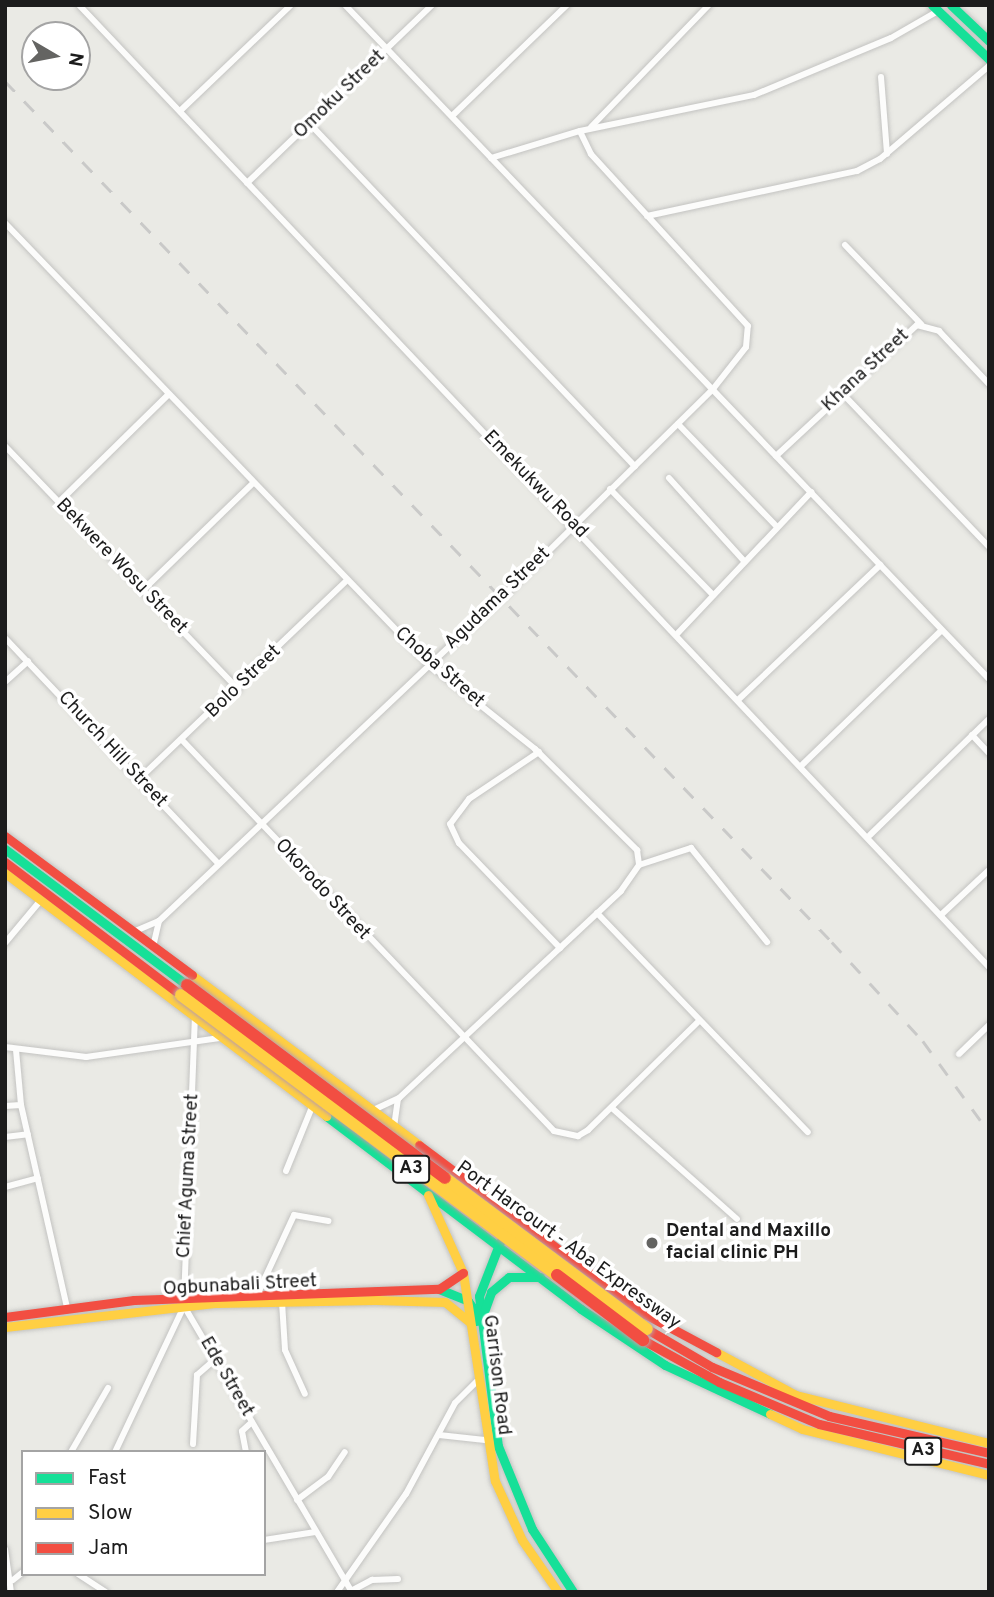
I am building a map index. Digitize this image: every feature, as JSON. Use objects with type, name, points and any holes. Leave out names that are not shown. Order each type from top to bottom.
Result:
[{"type":"main road","points":[[951,5],[989,41]]},
{"type":"main road","points":[[935,8],[989,59]]},
{"type":"main road","points":[[5,836],[645,1314],[796,1395],[989,1443]]},
{"type":"main road","name":"Port Harcourt - Aba Expressway","points":[[5,849],[184,990]]},
{"type":"main road","name":"Port Harcourt - Aba Expressway","points":[[5,862],[184,990],[645,1335],[719,1382],[819,1424],[989,1464]]},
{"type":"main road","points":[[5,873],[497,1246],[665,1365],[735,1401],[838,1440],[989,1475]]},
{"type":"main road","points":[[427,1193],[429,1174],[446,1165]]},
{"type":"main road","name":"Garrison Road","points":[[427,1193],[463,1273],[468,1301]]},
{"type":"main road","name":"Garrison Road","points":[[516,1219],[497,1246],[481,1282],[476,1321],[476,1382],[485,1440],[508,1513],[558,1592]]},
{"type":"main road","points":[[439,1289],[463,1273]]},
{"type":"main road","points":[[476,1321],[499,1284],[519,1273],[540,1277]]},
{"type":"main road","name":"Ogbunabali Street","points":[[5,1327],[258,1293],[439,1289],[468,1301]]},
{"type":"main road","name":"Ogbunabali Street","points":[[5,1317],[67,1308],[184,1302],[429,1300],[456,1307],[476,1321]]},
{"type":"main road","points":[[468,1301],[476,1321]]},
{"type":"main road","name":"Garrison Road","points":[[476,1321],[506,1472],[543,1550],[573,1592]]},
{"type":"main road","name":"Port Harcourt - Aba Expressway","points":[[645,1335],[712,1367],[829,1416],[989,1453]]},
{"type":"street","name":"Emekukwu Road","points":[[79,5],[676,635],[870,835],[989,967]]},
{"type":"street","points":[[180,111],[291,5]]},
{"type":"street","points":[[345,5],[989,679]]},
{"type":"street","name":"Omoku Street","points":[[247,183],[432,5]]},
{"type":"street","points":[[452,117],[568,5]]},
{"type":"street","points":[[590,128],[709,5]]},
{"type":"street","points":[[491,158],[590,128],[754,95],[891,38],[935,8]]},
{"type":"street","points":[[579,131],[591,154],[647,216],[857,171],[887,154],[989,66]]},
{"type":"street","points":[[881,77],[887,154]]},
{"type":"street","points":[[310,124],[635,466]]},
{"type":"street","name":"Agudama Street","points":[[159,921],[678,424],[713,389],[746,347],[750,329],[647,216]]},
{"type":"street","name":"Choba Street","points":[[7,228],[429,664],[539,752],[619,826],[639,865]]},
{"type":"street","points":[[845,245],[921,324]]},
{"type":"street","name":"Khana Street","points":[[776,456],[842,393],[921,324],[939,331],[989,384]]},
{"type":"street","points":[[842,393],[989,547]]},
{"type":"street","points":[[59,502],[168,395]]},
{"type":"street","points":[[678,424],[778,527]]},
{"type":"street","name":"Bekwere Wosu Street","points":[[5,446],[238,689]]},
{"type":"street","points":[[669,478],[744,562]]},
{"type":"street","points":[[143,590],[252,484]]},
{"type":"street","points":[[610,489],[713,595]]},
{"type":"street","points":[[676,635],[811,492]]},
{"type":"street","points":[[739,699],[880,565]]},
{"type":"street","name":"Bolo Street","points":[[139,779],[238,689],[346,581]]},
{"type":"street","points":[[802,765],[942,630]]},
{"type":"street","name":"Church Hill Street","points":[[5,638],[218,863]]},
{"type":"street","points":[[5,682],[28,661]]},
{"type":"street","points":[[870,835],[989,719]]},
{"type":"street","points":[[972,735],[989,753]]},
{"type":"street","name":"Okorodo Street","points":[[183,741],[462,1038],[554,1131],[578,1136],[612,1108]]},
{"type":"street","points":[[539,752],[469,799],[450,824],[459,843],[559,948]]},
{"type":"street","points":[[372,1111],[399,1098],[597,913],[639,865],[691,848],[767,942]]},
{"type":"street","points":[[942,914],[989,870]]},
{"type":"street","points":[[5,943],[41,900]]},
{"type":"street","points":[[597,913],[808,1132]]},
{"type":"street","points":[[133,932],[159,921]]},
{"type":"street","points":[[153,947],[159,921]]},
{"type":"street","name":"Chief Aguma Street","points":[[184,1302],[195,1019]]},
{"type":"street","points":[[699,1021],[612,1108],[737,1219]]},
{"type":"street","points":[[958,1055],[989,1025]]},
{"type":"street","points":[[5,1047],[86,1057],[195,1045],[220,1038]]},
{"type":"street","points":[[16,1050],[21,1105],[67,1308]]},
{"type":"street","points":[[394,1127],[399,1098]]},
{"type":"street","points":[[5,1106],[21,1105]]},
{"type":"street","points":[[286,1171],[312,1107]]},
{"type":"street","points":[[5,1137],[27,1134]]},
{"type":"street","points":[[5,1186],[38,1178]]},
{"type":"street","points":[[258,1293],[294,1215],[328,1221]]},
{"type":"street","points":[[116,1450],[184,1302]]},
{"type":"street","name":"Ede Street","points":[[184,1302],[213,1361],[352,1591]]},
{"type":"street","points":[[282,1302],[285,1350],[305,1394]]},
{"type":"street","points":[[193,1444],[197,1375],[213,1361]]},
{"type":"street","points":[[337,1592],[439,1435],[455,1403],[476,1382]]},
{"type":"street","points":[[72,1450],[108,1388]]},
{"type":"street","points":[[246,1450],[242,1431],[252,1422]]},
{"type":"street","points":[[439,1435],[485,1440]]},
{"type":"street","points":[[296,1500],[328,1477],[345,1452]]},
{"type":"street","points":[[266,1541],[315,1532]]},
{"type":"street","points":[[5,1549],[13,1580],[11,1592]]},
{"type":"street","points":[[13,1580],[21,1574]]},
{"type":"street","points":[[81,1576],[106,1592]]},
{"type":"street","points":[[352,1591],[372,1580],[398,1579]]},
{"type":"railway","points":[[5,81],[832,942],[923,1041],[989,1132]]},
{"type":"traffic: fast","points":[[932,5],[989,59]]},
{"type":"traffic: fast","points":[[951,5],[989,41]]},
{"type":"traffic: fast","points":[[5,849],[187,985]]},
{"type":"traffic: fast","points":[[326,1116],[581,1309],[665,1365],[770,1414]]},
{"type":"traffic: fast","points":[[500,1242],[479,1296],[498,1446],[532,1529],[573,1592]]},
{"type":"traffic: fast","points":[[470,1322],[481,1320],[491,1292],[509,1277],[540,1277]]},
{"type":"traffic: fast","points":[[439,1289],[468,1301],[480,1318]]},
{"type":"traffic: slow","points":[[5,873],[326,1116]]},
{"type":"traffic: slow","points":[[192,975],[419,1145]]},
{"type":"traffic: slow","points":[[181,995],[557,1275]]},
{"type":"traffic: slow","points":[[445,1178],[647,1329]]},
{"type":"traffic: slow","points":[[428,1195],[463,1273],[495,1481],[522,1540],[558,1592]]},
{"type":"traffic: slow","points":[[5,1327],[217,1303],[375,1300],[445,1302],[470,1322]]},
{"type":"traffic: slow","points":[[716,1352],[796,1395],[989,1443]]},
{"type":"traffic: slow","points":[[770,1414],[802,1429],[989,1475]]},
{"type":"traffic: jam","points":[[5,836],[192,975]]},
{"type":"traffic: jam","points":[[5,862],[181,995]]},
{"type":"traffic: jam","points":[[187,985],[445,1178]]},
{"type":"traffic: jam","points":[[419,1145],[645,1314],[716,1352]]},
{"type":"traffic: jam","points":[[5,1317],[134,1300],[439,1289],[463,1273]]},
{"type":"traffic: jam","points":[[557,1275],[643,1340]]},
{"type":"traffic: jam","points":[[647,1329],[712,1367],[829,1416],[989,1453]]},
{"type":"traffic: jam","points":[[643,1340],[719,1382],[819,1424],[989,1464]]},
{"type":"place","name":"Dental and Maxillo facial clinic PH","points":[[652,1243]]}]
